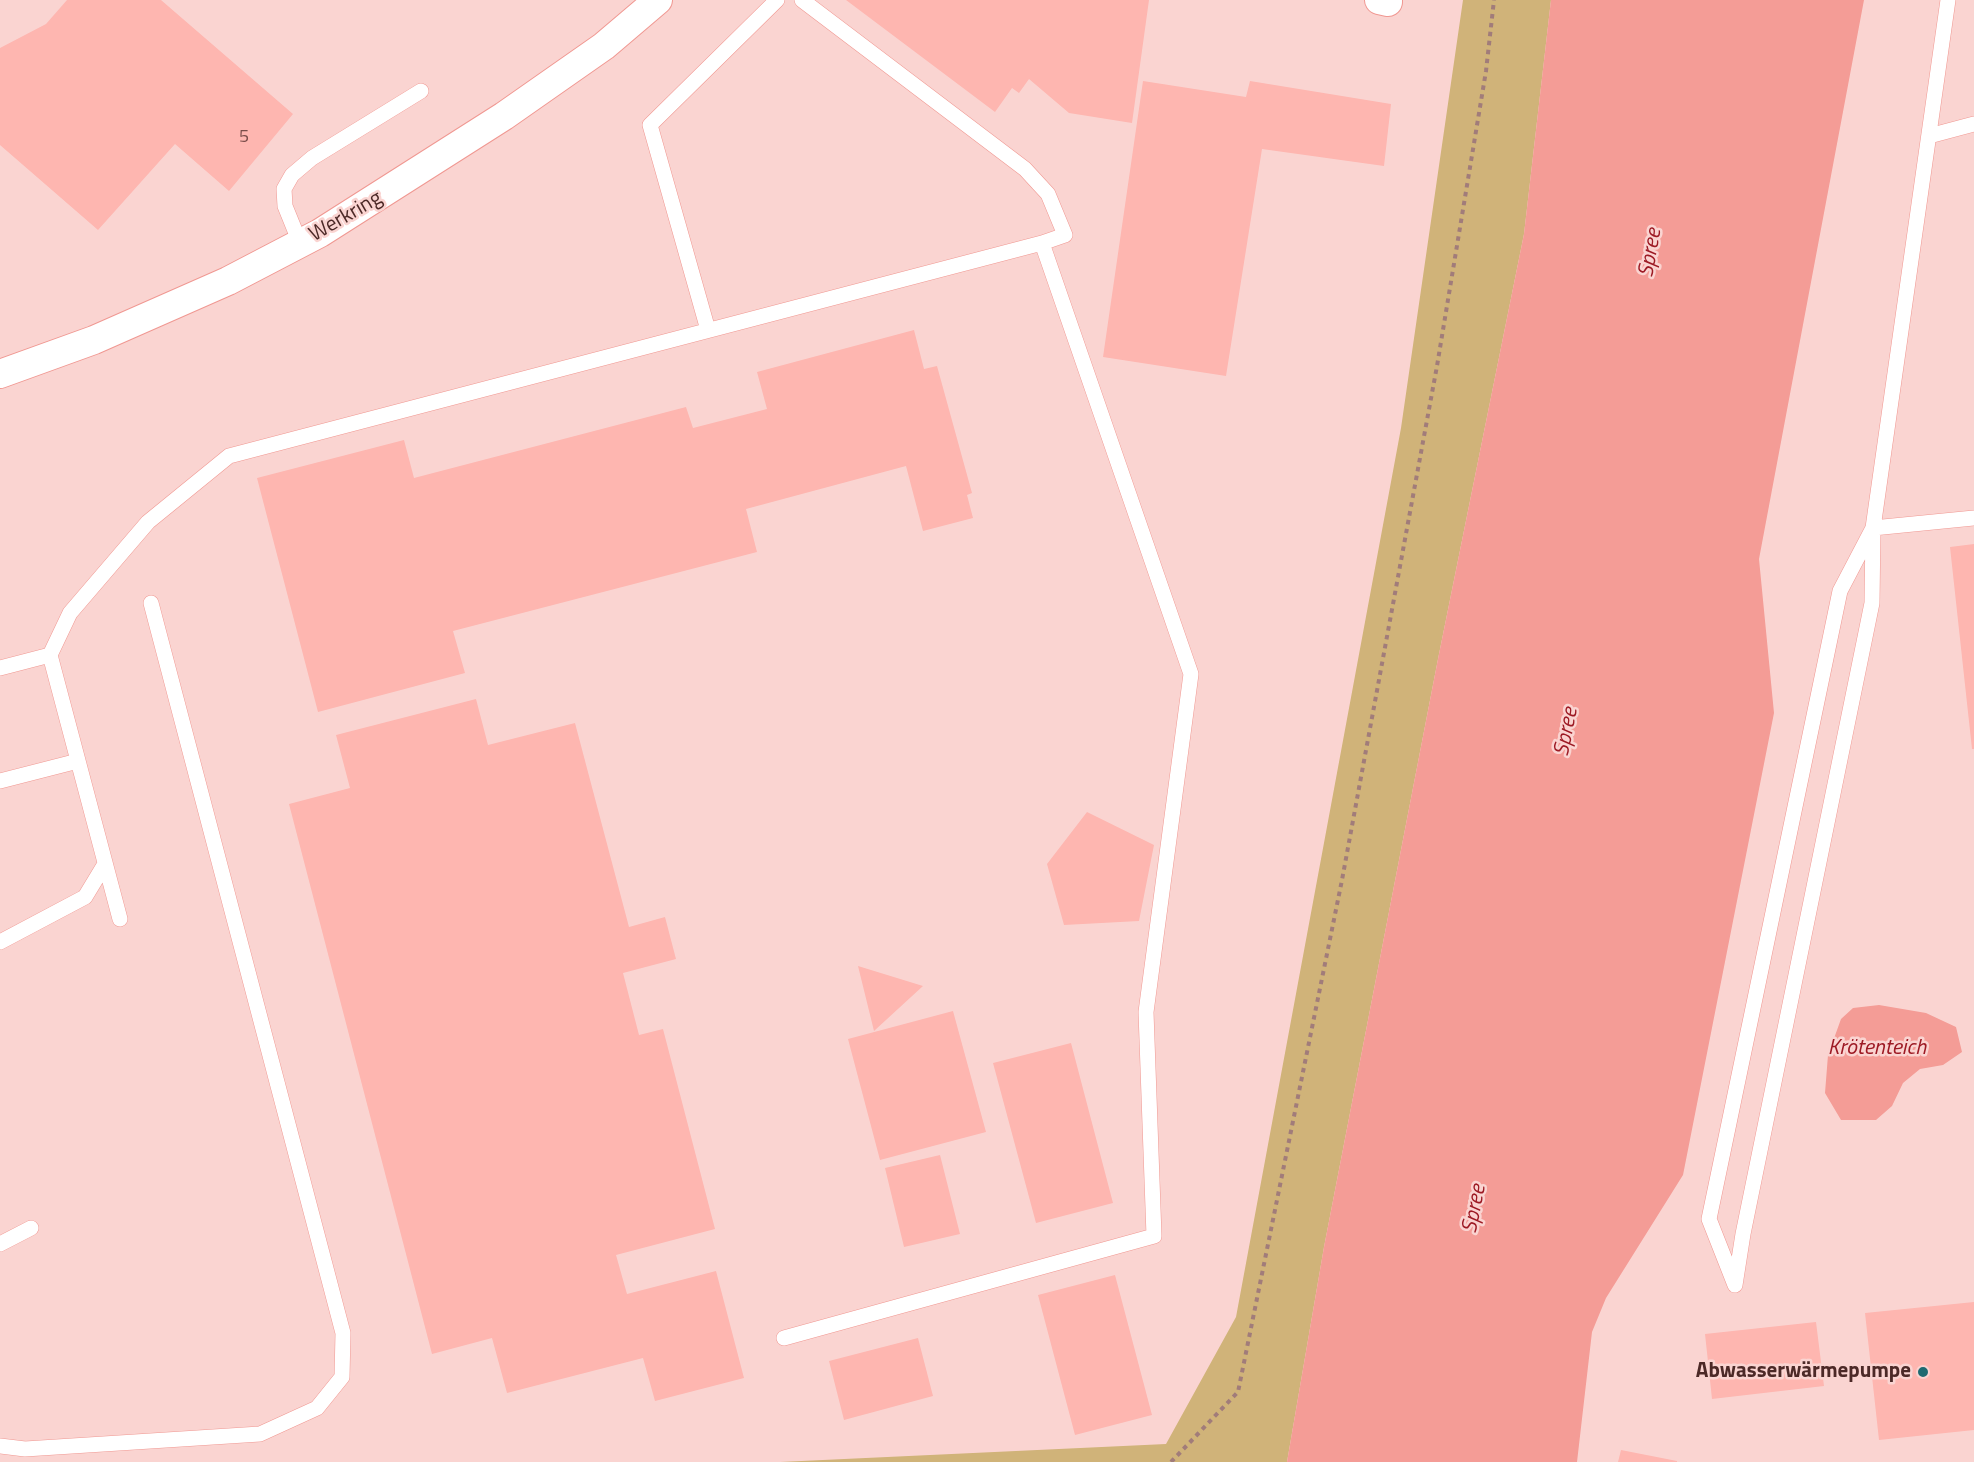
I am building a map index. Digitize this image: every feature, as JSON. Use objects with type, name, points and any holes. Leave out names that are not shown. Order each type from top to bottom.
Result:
[{"type":"street","name":"Werkring","points":[[0,374],[94,340],[228,281],[300,243],[390,191],[504,116],[604,46],[658,0]]},
{"type":"street","points":[[1379,0],[1388,0]]},
{"type":"lane","points":[[708,330],[650,125],[777,0]]},
{"type":"lane","points":[[120,919],[50,656],[70,613],[148,522],[229,456],[1042,243],[1065,235],[1048,194],[1025,169],[802,0]]},
{"type":"lane","points":[[1873,528],[1840,591],[1709,1219],[1736,1285],[1743,1234],[1872,603],[1873,528],[1948,0]]},
{"type":"lane","points":[[300,243],[285,206],[284,189],[292,175],[312,158],[421,91]]},
{"type":"lane","points":[[1929,136],[1974,124]]},
{"type":"lane","points":[[784,1338],[1154,1236],[1146,1012],[1191,674],[1042,243]]},
{"type":"lane","points":[[1873,528],[1974,518]]},
{"type":"lane","points":[[0,1446],[25,1449],[260,1434],[317,1408],[342,1377],[343,1333],[151,603]]},
{"type":"lane","points":[[0,668],[50,656]]},
{"type":"lane","points":[[0,782],[78,761]]},
{"type":"lane","points":[[0,942],[86,897],[105,864]]},
{"type":"lane","points":[[0,1244],[31,1228]]},
{"type":"path","points":[[1171,1462],[1238,1392],[1342,880],[1435,378],[1486,71],[1494,0]]},
{"type":"shaded area","points":[[1463,0],[1551,0],[1524,234],[1438,659],[1324,1247],[1287,1462],[780,1462],[1166,1444],[1236,1317],[1401,428]]},
{"type":"water","name":"Spree","points":[[1551,0],[1864,0],[1759,559],[1774,713],[1683,1175],[1606,1298],[1592,1332],[1577,1462],[1287,1462],[1324,1247],[1438,659],[1524,234]]},
{"type":"water","name":"Krötenteich","points":[[1879,1005],[1926,1013],[1956,1027],[1962,1052],[1943,1065],[1920,1069],[1903,1083],[1892,1106],[1876,1120],[1841,1120],[1825,1093],[1828,1055],[1841,1019],[1853,1008]]},
{"type":"building","points":[[67,0],[161,0],[293,114],[229,191],[175,144],[98,230],[0,145],[0,48],[46,24]]},
{"type":"building","points":[[846,0],[1149,0],[1132,123],[1069,113],[1029,79],[1019,93],[1012,88],[995,112]]},
{"type":"building","points":[[1143,81],[1246,97],[1250,81],[1391,104],[1384,166],[1262,149],[1226,376],[1103,357]]},
{"type":"building","points":[[914,330],[924,369],[937,366],[972,493],[967,495],[973,518],[923,531],[906,466],[746,509],[757,552],[453,631],[465,673],[318,712],[257,478],[404,440],[414,478],[686,407],[693,428],[767,409],[757,372]]},
{"type":"building","points":[[1974,544],[1974,749],[1972,749],[1950,547]]},
{"type":"building","points":[[476,699],[488,745],[575,723],[629,927],[665,917],[676,959],[623,973],[639,1035],[663,1029],[715,1229],[616,1255],[627,1294],[716,1271],[744,1378],[655,1401],[643,1358],[507,1393],[492,1338],[432,1354],[289,804],[350,788],[336,735]]},
{"type":"building","points":[[1087,812],[1154,845],[1139,921],[1064,925],[1047,864]]},
{"type":"building","points":[[858,966],[923,986],[874,1031]]},
{"type":"building","points":[[953,1011],[986,1132],[880,1160],[848,1039]]},
{"type":"building","points":[[1071,1043],[1113,1203],[1036,1223],[993,1063]]},
{"type":"building","points":[[940,1155],[960,1234],[904,1247],[885,1168]]},
{"type":"building","points":[[1115,1275],[1152,1415],[1075,1435],[1038,1295]]},
{"type":"building","name":"Abwasserwärmepumpe","points":[[1974,1302],[1974,1430],[1879,1440],[1865,1313]]},
{"type":"building","points":[[1816,1322],[1824,1386],[1712,1399],[1705,1334]]},
{"type":"building","points":[[918,1338],[933,1396],[844,1420],[829,1361]]},
{"type":"building","points":[[1621,1450],[1677,1461],[1677,1462],[1618,1462]]},
{"type":"place","name":"Abwasserwärmepumpe","points":[[1923,1372]]}]
